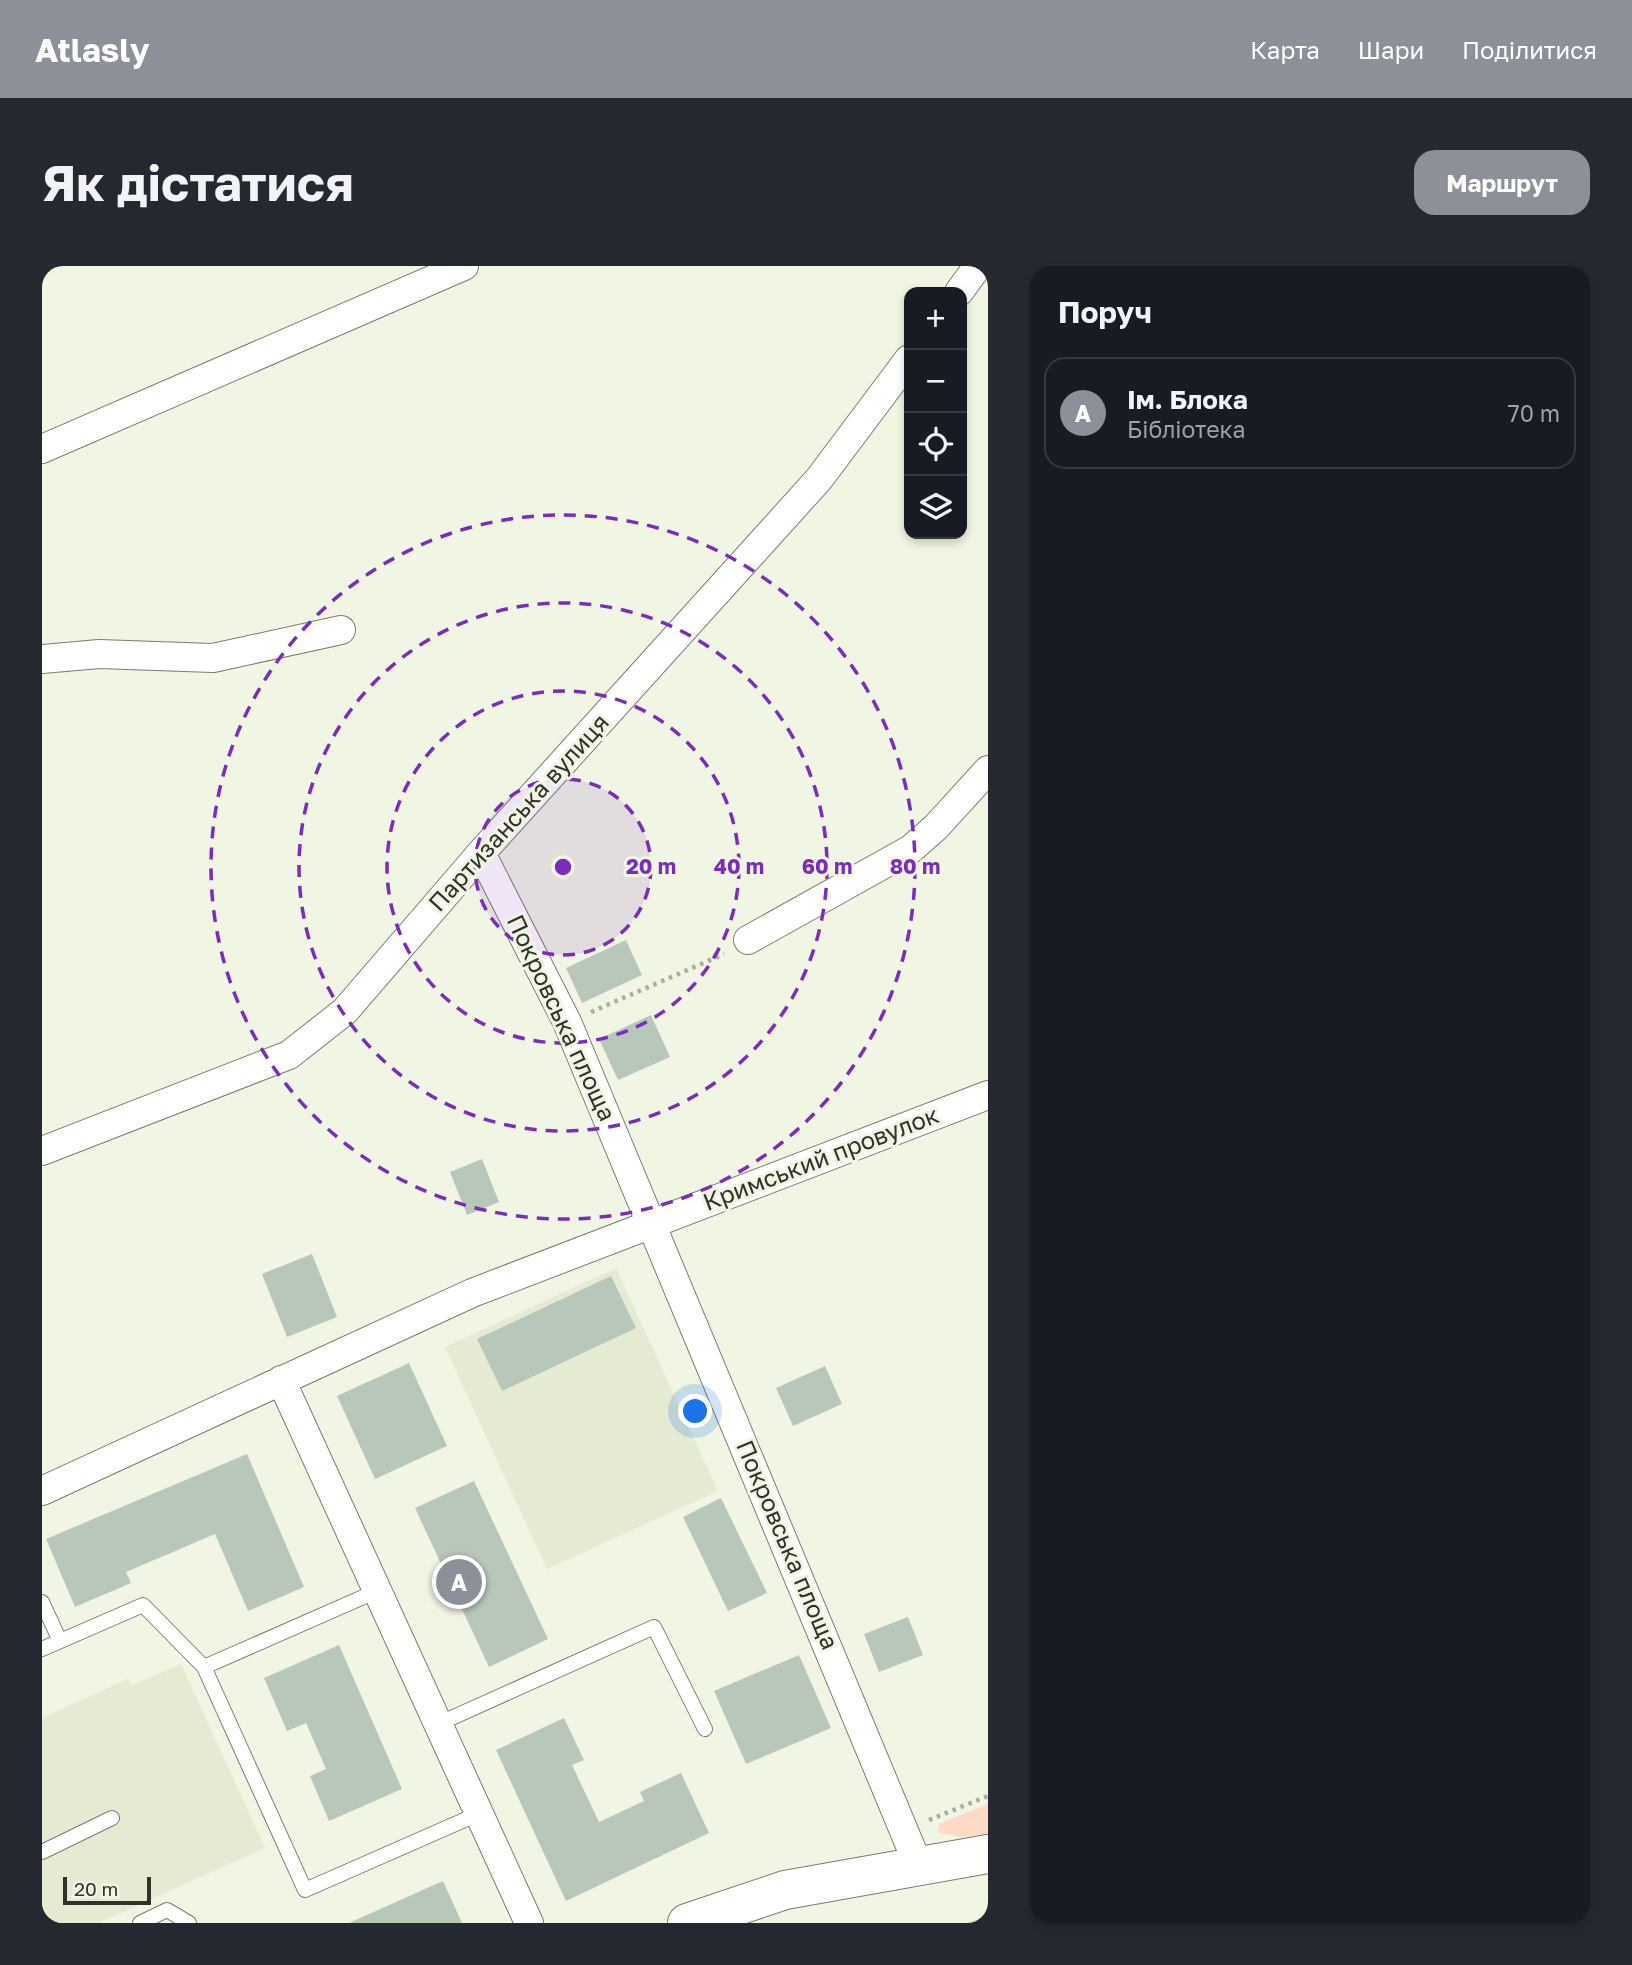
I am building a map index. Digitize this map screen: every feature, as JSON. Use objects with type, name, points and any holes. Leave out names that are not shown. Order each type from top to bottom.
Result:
[{"type":"highway","points":[[687,1923],[785,1890],[988,1854]]},
{"type":"street","points":[[42,449],[464,266]]},
{"type":"street","points":[[963,287],[978,266]]},
{"type":"street","name":"Партизанська вулиця","points":[[42,1151],[289,1055],[345,1012],[481,853],[819,479],[904,366]]},
{"type":"street","points":[[42,659],[99,654],[213,657],[341,630]]},
{"type":"street","points":[[748,940],[911,849],[936,827],[988,771]]},
{"type":"street","name":"Покровська площа","points":[[481,853],[567,1022],[919,1867]]},
{"type":"street","name":"Кримський провулок","points":[[653,1224],[988,1095]]},
{"type":"street","points":[[42,1491],[472,1293],[653,1224]]},
{"type":"street","points":[[281,1380],[529,1923]]},
{"type":"lane","points":[[204,1667],[377,1591]]},
{"type":"lane","points":[[42,1602],[60,1641]]},
{"type":"lane","points":[[42,1649],[143,1605],[204,1667],[305,1890],[478,1814]]},
{"type":"lane","points":[[438,1724],[654,1627],[705,1729]]},
{"type":"lane","points":[[42,1852],[112,1818]]},
{"type":"lane","points":[[140,1923],[167,1910],[189,1923]]},
{"type":"path","points":[[567,1022],[704,964],[748,940]]},
{"type":"path","points":[[905,1830],[988,1796]]},
{"type":"shaded area","points":[[616,1268],[718,1491],[547,1569],[445,1347]]},
{"type":"shaded area","points":[[181,1664],[265,1848],[99,1923],[42,1923],[42,1718],[128,1679],[131,1686]]},
{"type":"shaded area","points":[[988,1804],[988,1834],[960,1837],[938,1832],[939,1824]]},
{"type":"building","points":[[626,940],[642,975],[582,1003],[566,968]]},
{"type":"building","points":[[651,1015],[670,1057],[618,1080],[599,1039]]},
{"type":"building","points":[[482,1159],[499,1202],[467,1215],[450,1172]]},
{"type":"building","points":[[312,1254],[337,1317],[287,1337],[262,1274]]},
{"type":"building","points":[[611,1276],[636,1328],[502,1391],[477,1339]]},
{"type":"building","points":[[409,1363],[447,1446],[375,1479],[337,1396]]},
{"type":"building","points":[[825,1366],[842,1404],[793,1426],[776,1388]]},
{"type":"building","points":[[247,1454],[304,1587],[248,1611],[215,1534],[126,1572],[131,1583],[75,1607],[46,1539]]},
{"type":"building","points":[[474,1481],[548,1639],[489,1667],[415,1508]]},
{"type":"building","points":[[721,1498],[767,1593],[728,1611],[683,1517]]},
{"type":"building","points":[[908,1617],[923,1655],[879,1672],[864,1634]]},
{"type":"building","points":[[339,1645],[402,1789],[329,1821],[310,1776],[326,1769],[306,1723],[287,1731],[264,1678]]},
{"type":"building","points":[[799,1655],[831,1728],[746,1764],[714,1691]]},
{"type":"building","points":[[564,1718],[584,1760],[572,1765],[599,1822],[644,1801],[640,1792],[681,1773],[709,1833],[566,1901],[496,1750]]},
{"type":"building","points":[[443,1881],[462,1923],[349,1923]]},
{"type":"building","points":[[988,1918],[988,1923],[968,1922]]},
{"type":"place","name":"Ім. Блока","points":[[459,1582]]}]
